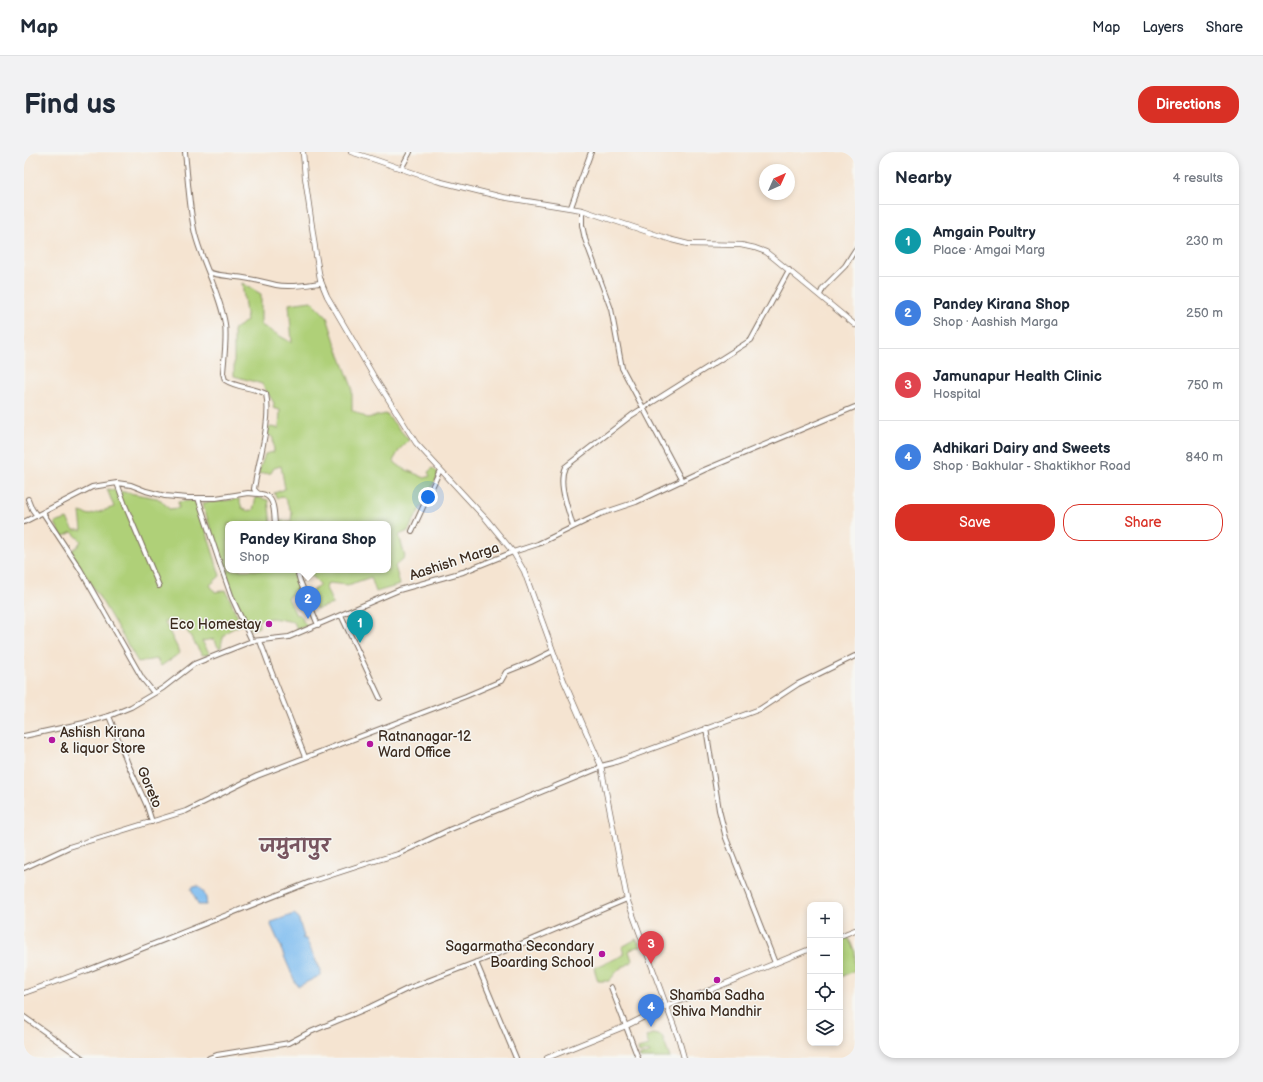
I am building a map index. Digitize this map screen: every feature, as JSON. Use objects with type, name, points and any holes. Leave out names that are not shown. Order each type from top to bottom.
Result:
[{"type":"street","points":[[185,152],[195,233],[214,284],[225,325],[224,380],[231,384],[260,391],[266,394],[268,400],[265,434],[254,489],[258,494]]},
{"type":"street","points":[[303,152],[315,248],[321,280],[327,296],[351,340],[416,443],[487,520],[513,552],[524,571],[564,681],[601,766],[627,899],[679,1040],[684,1058]]},
{"type":"street","points":[[351,152],[437,181],[495,195],[572,207],[688,244],[741,245],[755,248],[766,252],[855,325]]},
{"type":"street","points":[[401,169],[410,152]]},
{"type":"street","points":[[572,207],[591,152]]},
{"type":"street","points":[[582,210],[582,225],[585,239],[611,309],[622,368],[642,409],[682,481]]},
{"type":"street","points":[[820,295],[823,288],[845,266],[855,250]]},
{"type":"street","points":[[573,527],[562,483],[563,473],[566,468],[632,415],[751,340],[789,270]]},
{"type":"street","points":[[209,272],[211,274],[220,274],[267,282],[276,285],[313,284],[319,283],[321,280]]},
{"type":"street","name":"Aashish Marga","points":[[24,736],[110,716],[131,707],[163,688],[194,664],[252,641],[288,637],[399,590],[463,572],[513,552],[538,544],[600,514],[636,502],[748,451],[855,407]]},
{"type":"street","points":[[412,531],[440,470]]},
{"type":"street","points":[[24,522],[92,487],[117,483],[131,485],[165,496],[216,498],[248,493],[267,496],[272,501],[275,521]]},
{"type":"street","points":[[117,483],[159,586]]},
{"type":"street","points":[[198,498],[218,561],[232,598],[252,641]]},
{"type":"street","points":[[28,499],[37,516]]},
{"type":"street","points":[[43,513],[80,570],[142,678],[154,693]]},
{"type":"street","points":[[298,573],[318,625]]},
{"type":"street","points":[[341,615],[380,698]]},
{"type":"street","points":[[260,641],[305,757]]},
{"type":"street","points":[[24,868],[69,847],[186,810],[257,776],[466,696],[501,681],[506,672],[553,651]]},
{"type":"street","points":[[24,993],[88,970],[310,882],[398,854],[451,829],[597,769],[601,766],[613,763],[760,709],[798,684],[855,656]]},
{"type":"street","name":"Goreto","points":[[110,716],[128,764],[147,806],[152,822]]},
{"type":"street","points":[[706,728],[719,810],[726,838],[775,963]]},
{"type":"street","points":[[209,1058],[217,1055],[289,1043],[409,988],[570,924],[627,899]]},
{"type":"street","points":[[843,935],[855,930]]},
{"type":"street","points":[[547,1058],[626,1026],[666,1006],[705,992],[807,949]]},
{"type":"street","points":[[476,962],[516,1058]]},
{"type":"street","points":[[611,987],[638,1058]]},
{"type":"street","points":[[24,1017],[82,1058]]},
{"type":"green space","points":[[242,283],[261,294],[261,325],[292,343],[289,304],[311,301],[327,317],[352,387],[352,410],[367,418],[386,414],[409,440],[400,449],[393,461],[402,468],[425,478],[430,476],[428,472],[433,468],[439,474],[408,531],[399,535],[405,557],[395,566],[400,585],[376,592],[371,577],[348,585],[328,583],[326,588],[333,604],[316,609],[310,593],[320,584],[312,576],[306,577],[309,573],[391,573],[391,521],[291,521],[292,513],[284,497],[277,498],[274,493],[285,489],[281,466],[274,468],[271,473],[258,474],[265,454],[274,452],[273,438],[267,433],[269,427],[279,428],[280,410],[273,408],[274,403],[262,384],[234,376],[234,329],[247,321]]},
{"type":"green space","points":[[107,489],[157,498],[169,509],[179,508],[178,502],[197,500],[220,576],[210,585],[215,592],[226,590],[241,625],[224,635],[221,648],[218,647],[214,639],[202,641],[210,654],[202,655],[181,621],[164,621],[180,653],[161,666],[157,659],[138,662],[97,593],[70,552],[77,547],[81,541],[72,532],[62,537],[55,523],[67,519],[74,530],[82,530],[80,512],[90,515],[114,507]]},
{"type":"green space","points":[[256,497],[268,500],[271,521],[225,521],[225,570],[202,503],[239,499],[242,508],[248,511],[253,510]]},
{"type":"green space","points":[[226,573],[295,573],[300,590],[293,591],[288,598],[296,615],[299,614],[308,626],[297,629],[294,622],[272,618],[258,620],[259,627],[251,630],[238,608]]},
{"type":"green space","points":[[848,937],[855,952],[855,970],[843,976],[843,974],[843,939]]},
{"type":"green space","points":[[636,939],[641,947],[636,947],[629,951],[632,960],[629,964],[619,969],[609,981],[598,981],[594,968],[624,955],[622,947]]},
{"type":"green space","points":[[653,1034],[662,1036],[670,1058],[640,1058],[639,1056],[650,1053],[649,1051],[639,1053],[638,1049],[649,1046],[646,1037]]},
{"type":"water","points":[[198,886],[205,894],[206,905],[198,905],[191,889]]},
{"type":"water","points":[[294,914],[298,917],[304,937],[302,938],[306,939],[321,972],[321,975],[299,986],[296,984],[281,949],[283,947],[281,947],[271,925],[272,922]]},
{"type":"place","name":"Pandey Kirana Shop","points":[[308,619]]},
{"type":"place","name":"Eco Homestay","points":[[269,624]]},
{"type":"place","name":"Amgain Poultry","points":[[360,643]]},
{"type":"place","name":"Ashish Kirana & liquor Store","points":[[52,740]]},
{"type":"place","name":"Ratnanagar-12 Ward Office","points":[[370,744]]},
{"type":"place","name":"Sagarmatha Secondary Boarding School","points":[[602,954]]},
{"type":"place","name":"Jamunapur Health Clinic","points":[[651,964]]},
{"type":"place","name":"Shamba Sadha Shiva Mandhir","points":[[717,980]]},
{"type":"place","name":"Adhikari Dairy and Sweets","points":[[651,1027]]},
{"type":"district","name":"जमुनापुर","points":[[295,846]]}]
